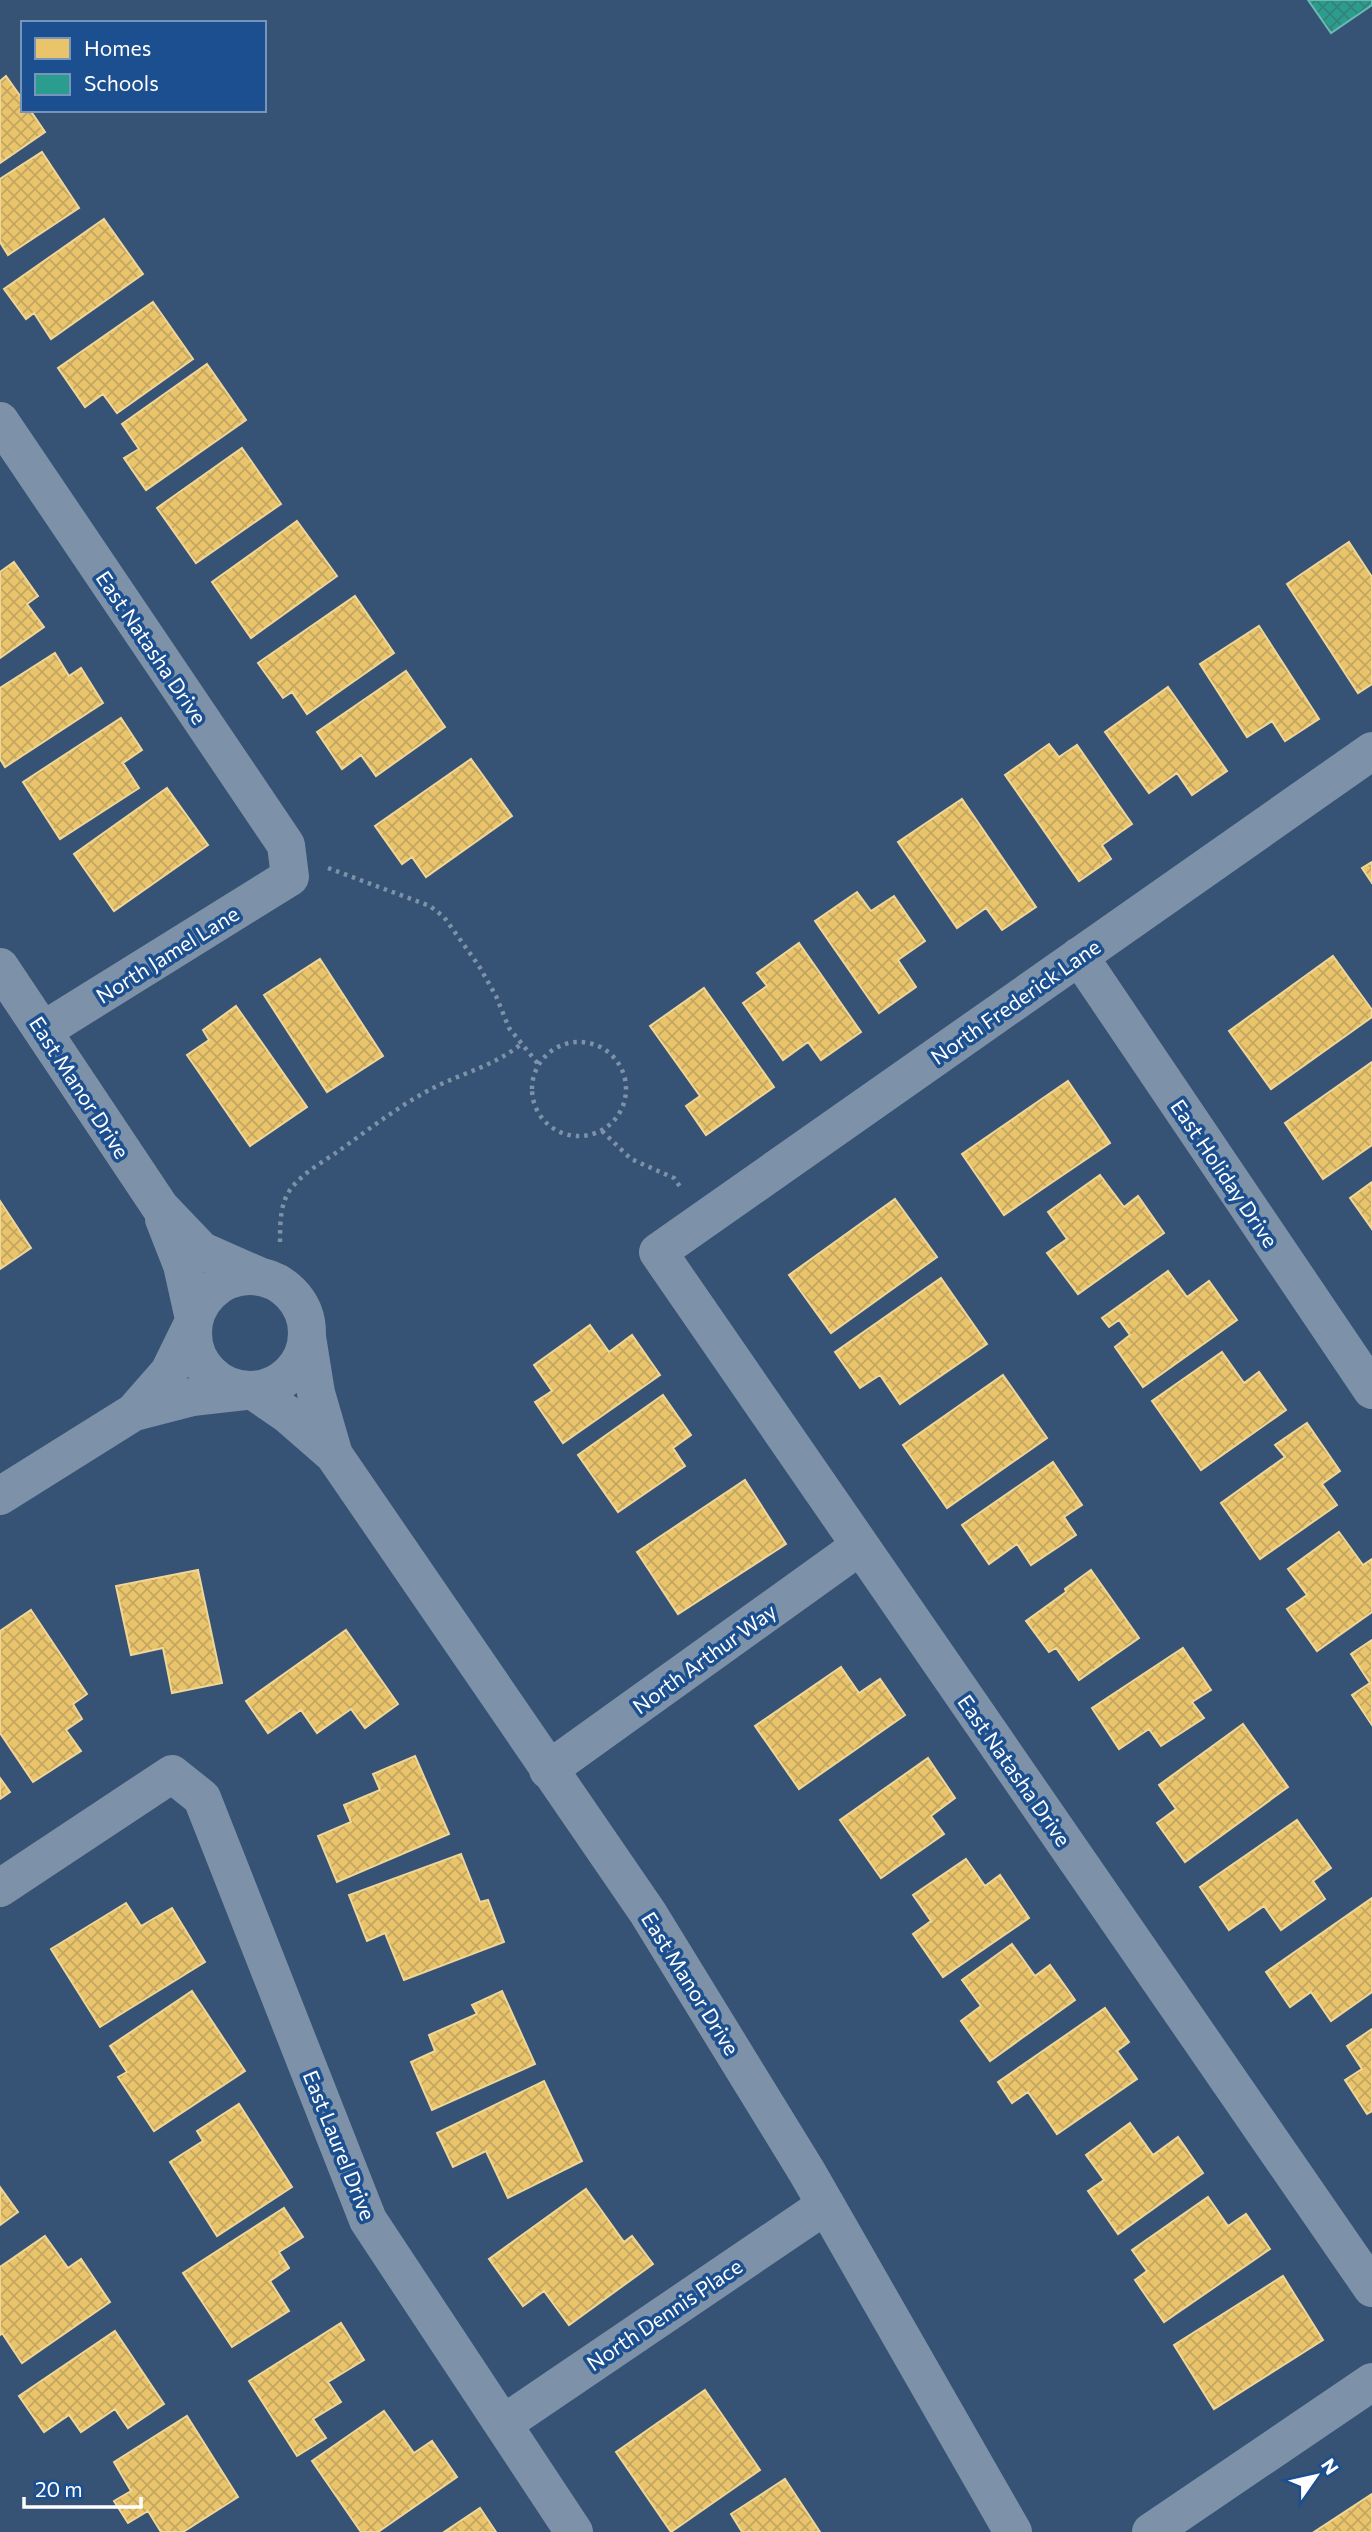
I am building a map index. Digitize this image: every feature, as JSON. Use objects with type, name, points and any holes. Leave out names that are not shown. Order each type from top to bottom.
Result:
[{"type":"street","name":"East Natasha Drive","points":[[0,421],[286,845],[290,877]]},
{"type":"street","name":"North Frederick Lane","points":[[658,1252],[1372,751]]},
{"type":"street","name":"North Jamel Lane","points":[[44,1030],[290,877]]},
{"type":"street","name":"East Holiday Drive","points":[[1079,956],[1372,1390]]},
{"type":"street","name":"East Manor Drive","points":[[0,967],[160,1207],[202,1251],[269,1262]]},
{"type":"street","name":"East Manor Drive","points":[[160,1207],[182,1265],[193,1321]]},
{"type":"street","name":"East Natasha Drive","points":[[658,1252],[1372,2288]]},
{"type":"street","points":[[0,1496],[134,1412],[169,1372],[199,1306],[209,1292],[224,1281],[269,1262],[275,1281],[289,1291],[300,1304],[306,1320],[307,1337],[303,1354],[294,1370],[281,1382],[264,1389],[192,1397],[134,1412]]},
{"type":"street","points":[[193,1321],[193,1342],[199,1361],[211,1376],[227,1387],[250,1390]]},
{"type":"street","name":"East Manor Drive","points":[[307,1337],[316,1393],[334,1455]]},
{"type":"street","name":"East Manor Drive","points":[[250,1390],[287,1414],[334,1455],[648,1913],[826,2205],[1013,2532]]},
{"type":"street","name":"North Arthur Way","points":[[548,1769],[860,1546]]},
{"type":"street","name":"East Laurel Drive","points":[[0,1888],[172,1774],[202,1798],[368,2220],[574,2532]]},
{"type":"street","name":"North Dennis Place","points":[[503,2424],[826,2205]]},
{"type":"street","points":[[1151,2532],[1372,2382]]},
{"type":"path","points":[[334,871],[430,906],[444,917],[479,966],[496,996],[509,1028],[520,1045],[539,1065]]},
{"type":"path","points":[[578,1042],[593,1044],[607,1051],[625,1077],[626,1093],[622,1108],[614,1121],[602,1130],[587,1136],[572,1136],[557,1131],[545,1122],[536,1109],[532,1095],[533,1079],[539,1065],[549,1053],[562,1045],[578,1042]]},
{"type":"path","points":[[269,1262],[288,1191],[302,1176],[391,1113],[435,1087],[495,1062],[520,1045]]},
{"type":"path","points":[[602,1130],[631,1160],[674,1178],[679,1185]]},
{"type":"building: Homes","points":[[6,76],[21,97],[21,112],[31,112],[45,132],[0,163],[0,81]]},
{"type":"building: Homes","points":[[42,152],[79,208],[8,255],[0,242],[0,179]]},
{"type":"building: Homes","points":[[104,219],[143,274],[51,339],[34,313],[26,319],[4,289]]},
{"type":"building: Homes","points":[[153,302],[193,359],[117,413],[103,394],[85,407],[58,368]]},
{"type":"building: Homes","points":[[207,364],[246,420],[146,490],[124,458],[139,449],[122,424]]},
{"type":"building: Homes","points":[[242,448],[281,504],[196,563],[157,508]]},
{"type":"building: Homes","points":[[297,521],[337,576],[251,638],[212,582]]},
{"type":"building: Homes","points":[[1349,542],[1372,577],[1372,684],[1358,693],[1287,584]]},
{"type":"building: Homes","points":[[14,562],[38,596],[27,604],[44,627],[0,658],[0,572]]},
{"type":"building: Homes","points":[[355,596],[394,653],[307,714],[292,692],[283,698],[258,663]]},
{"type":"building: Homes","points":[[1259,626],[1319,719],[1285,741],[1272,721],[1247,737],[1200,664]]},
{"type":"building: Homes","points":[[55,653],[69,676],[81,668],[103,703],[5,767],[0,759],[0,688]]},
{"type":"building: Homes","points":[[406,671],[445,727],[376,776],[361,755],[342,769],[317,732]]},
{"type":"building: Homes","points":[[1168,687],[1227,771],[1192,795],[1177,773],[1149,793],[1105,732]]},
{"type":"building: Homes","points":[[121,718],[142,750],[123,763],[139,788],[60,839],[23,782]]},
{"type":"building: Homes","points":[[1049,744],[1059,757],[1077,745],[1132,824],[1102,845],[1111,859],[1079,881],[1005,775]]},
{"type":"building: Homes","points":[[471,759],[512,816],[426,877],[412,857],[402,864],[375,826]]},
{"type":"building: Homes","points":[[167,788],[208,845],[114,911],[74,854]]},
{"type":"building: Homes","points":[[962,799],[1036,907],[1002,930],[986,908],[957,928],[898,842]]},
{"type":"building: Homes","points":[[1372,862],[1372,883],[1362,868]]},
{"type":"building: Homes","points":[[857,892],[871,911],[894,896],[925,941],[898,960],[916,987],[879,1013],[815,921]]},
{"type":"building: Homes","points":[[799,943],[861,1032],[821,1060],[808,1042],[783,1060],[743,1003],[767,986],[757,973]]},
{"type":"building: Homes","points":[[1333,956],[1372,1010],[1372,1017],[1271,1089],[1229,1031]]},
{"type":"building: Homes","points":[[320,959],[383,1056],[327,1092],[264,995]]},
{"type":"building: Homes","points":[[704,988],[774,1087],[706,1135],[686,1106],[700,1096],[650,1026]]},
{"type":"building: Homes","points":[[236,1006],[307,1107],[250,1146],[187,1055],[209,1040],[203,1030]]},
{"type":"building: Homes","points":[[1372,1062],[1372,1145],[1323,1179],[1285,1123]]},
{"type":"building: Homes","points":[[1068,1081],[1110,1143],[1004,1215],[962,1154]]},
{"type":"building: Homes","points":[[1100,1175],[1124,1207],[1138,1196],[1164,1233],[1078,1294],[1047,1253],[1067,1239],[1048,1212]]},
{"type":"building: Homes","points":[[1372,1182],[1372,1229],[1350,1198]]},
{"type":"building: Homes","points":[[895,1199],[937,1257],[831,1333],[789,1275]]},
{"type":"building: Homes","points":[[0,1201],[31,1248],[0,1269]]},
{"type":"building: Homes","points":[[1168,1271],[1187,1297],[1209,1281],[1237,1320],[1143,1387],[1115,1347],[1130,1335],[1119,1320],[1109,1327],[1102,1318]]},
{"type":"building: Homes","points":[[941,1278],[987,1344],[900,1404],[880,1375],[860,1388],[835,1352]]},
{"type":"building: Homes","points":[[590,1325],[609,1352],[632,1335],[660,1375],[563,1443],[535,1402],[552,1391],[534,1365]]},
{"type":"building: Homes","points":[[1222,1352],[1244,1383],[1259,1372],[1286,1410],[1201,1470],[1152,1401]]},
{"type":"building: Homes","points":[[1003,1375],[1047,1438],[947,1508],[903,1445]]},
{"type":"building: Homes","points":[[663,1395],[691,1435],[673,1448],[685,1466],[618,1512],[578,1455]]},
{"type":"building: Homes","points":[[1307,1423],[1340,1471],[1322,1484],[1337,1505],[1260,1559],[1221,1503],[1285,1457],[1275,1445]]},
{"type":"building: Homes","points":[[1053,1462],[1082,1505],[1064,1517],[1076,1535],[1031,1565],[1017,1544],[989,1564],[962,1525]]},
{"type":"building: Homes","points":[[745,1480],[786,1544],[678,1614],[637,1552]]},
{"type":"building: Homes","points":[[1339,1532],[1363,1565],[1372,1559],[1372,1612],[1317,1651],[1287,1609],[1307,1595],[1288,1569]]},
{"type":"building: Homes","points":[[198,1570],[222,1683],[172,1693],[163,1648],[131,1655],[116,1586]]},
{"type":"building: Homes","points":[[1091,1570],[1139,1638],[1079,1680],[1056,1648],[1049,1652],[1026,1621]]},
{"type":"building: Homes","points":[[31,1610],[87,1694],[73,1704],[82,1719],[66,1730],[81,1751],[33,1782],[0,1733],[0,1631]]},
{"type":"building: Homes","points":[[346,1630],[398,1704],[365,1728],[351,1709],[317,1733],[301,1710],[268,1733],[246,1701]]},
{"type":"building: Homes","points":[[1372,1640],[1372,1725],[1352,1695],[1370,1683],[1351,1654]]},
{"type":"building: Homes","points":[[1183,1648],[1211,1690],[1192,1702],[1204,1718],[1161,1746],[1149,1729],[1119,1749],[1092,1708]]},
{"type":"building: Homes","points":[[841,1667],[859,1693],[880,1679],[905,1715],[799,1789],[755,1726]]},
{"type":"building: Homes","points":[[1243,1724],[1288,1787],[1185,1862],[1157,1823],[1176,1809],[1159,1785]]},
{"type":"building: Homes","points":[[415,1756],[449,1834],[337,1882],[318,1836],[351,1822],[344,1805],[380,1790],[373,1774]]},
{"type":"building: Homes","points":[[928,1758],[955,1798],[931,1816],[944,1834],[881,1878],[840,1820]]},
{"type":"building: Homes","points":[[0,1778],[10,1792],[0,1799]]},
{"type":"building: Homes","points":[[1297,1820],[1331,1868],[1313,1881],[1325,1899],[1281,1930],[1264,1906],[1229,1930],[1200,1887]]},
{"type":"building: Homes","points":[[461,1854],[480,1902],[488,1900],[504,1942],[404,1980],[385,1933],[367,1941],[349,1895]]},
{"type":"building: Homes","points":[[966,1859],[985,1886],[1000,1875],[1029,1918],[943,1977],[913,1934],[931,1921],[913,1895]]},
{"type":"building: Homes","points":[[1372,1898],[1372,1992],[1331,2021],[1311,1992],[1290,2007],[1266,1972]]},
{"type":"building: Homes","points":[[126,1903],[141,1926],[172,1908],[205,1962],[100,2027],[51,1949]]},
{"type":"building: Homes","points":[[1012,1944],[1035,1976],[1050,1965],[1075,2000],[990,2061],[961,2021],[981,2006],[962,1980]]},
{"type":"building: Homes","points":[[192,1991],[245,2071],[154,2131],[118,2077],[127,2072],[110,2046]]},
{"type":"building: Homes","points":[[502,1991],[535,2064],[432,2110],[411,2062],[435,2051],[429,2035],[477,2014],[472,2005]]},
{"type":"building: Homes","points":[[1105,2008],[1129,2042],[1117,2051],[1137,2079],[1057,2134],[1028,2092],[1012,2103],[998,2082]]},
{"type":"building: Homes","points":[[1372,2029],[1372,2111],[1367,2114],[1345,2080],[1362,2069],[1347,2046]]},
{"type":"building: Homes","points":[[544,2081],[582,2161],[508,2198],[486,2151],[453,2167],[437,2133]]},
{"type":"building: Homes","points":[[239,2104],[292,2187],[217,2236],[170,2162],[203,2141],[197,2131]]},
{"type":"building: Homes","points":[[1130,2123],[1153,2155],[1178,2137],[1203,2173],[1118,2234],[1088,2191],[1104,2180],[1086,2155]]},
{"type":"building: Homes","points":[[0,2187],[18,2212],[0,2225]]},
{"type":"building: Homes","points":[[586,2189],[624,2242],[632,2236],[653,2264],[569,2325],[544,2291],[523,2306],[489,2259]]},
{"type":"building: Homes","points":[[1208,2197],[1228,2226],[1246,2214],[1270,2249],[1164,2322],[1135,2280],[1147,2271],[1132,2250]]},
{"type":"building: Homes","points":[[284,2208],[303,2237],[279,2252],[289,2268],[270,2281],[289,2311],[232,2347],[183,2273]]},
{"type":"building: Homes","points":[[45,2236],[68,2268],[81,2259],[110,2302],[22,2363],[2,2333],[0,2335],[0,2267]]},
{"type":"building: Homes","points":[[1283,2276],[1323,2340],[1214,2409],[1174,2345]]},
{"type":"building: Homes","points":[[341,2323],[364,2360],[328,2382],[341,2402],[313,2419],[326,2438],[297,2456],[249,2381]]},
{"type":"building: Homes","points":[[115,2331],[164,2404],[128,2428],[115,2409],[81,2432],[69,2415],[44,2432],[19,2396]]},
{"type":"building: Homes","points":[[705,2390],[760,2470],[671,2532],[616,2452]]},
{"type":"building: Homes","points":[[384,2411],[414,2453],[432,2441],[457,2477],[378,2532],[361,2532],[312,2461]]},
{"type":"building: Homes","points":[[187,2416],[238,2497],[183,2532],[161,2532],[148,2511],[128,2523],[114,2501],[131,2491],[114,2462]]},
{"type":"building: Homes","points":[[785,2479],[820,2532],[742,2532],[731,2514]]},
{"type":"building: Homes","points":[[1372,2494],[1372,2532],[1314,2532]]},
{"type":"building: Homes","points":[[480,2508],[496,2532],[444,2532]]},
{"type":"building: Schools","points":[[1308,0],[1372,0],[1372,5],[1331,33]]}]
